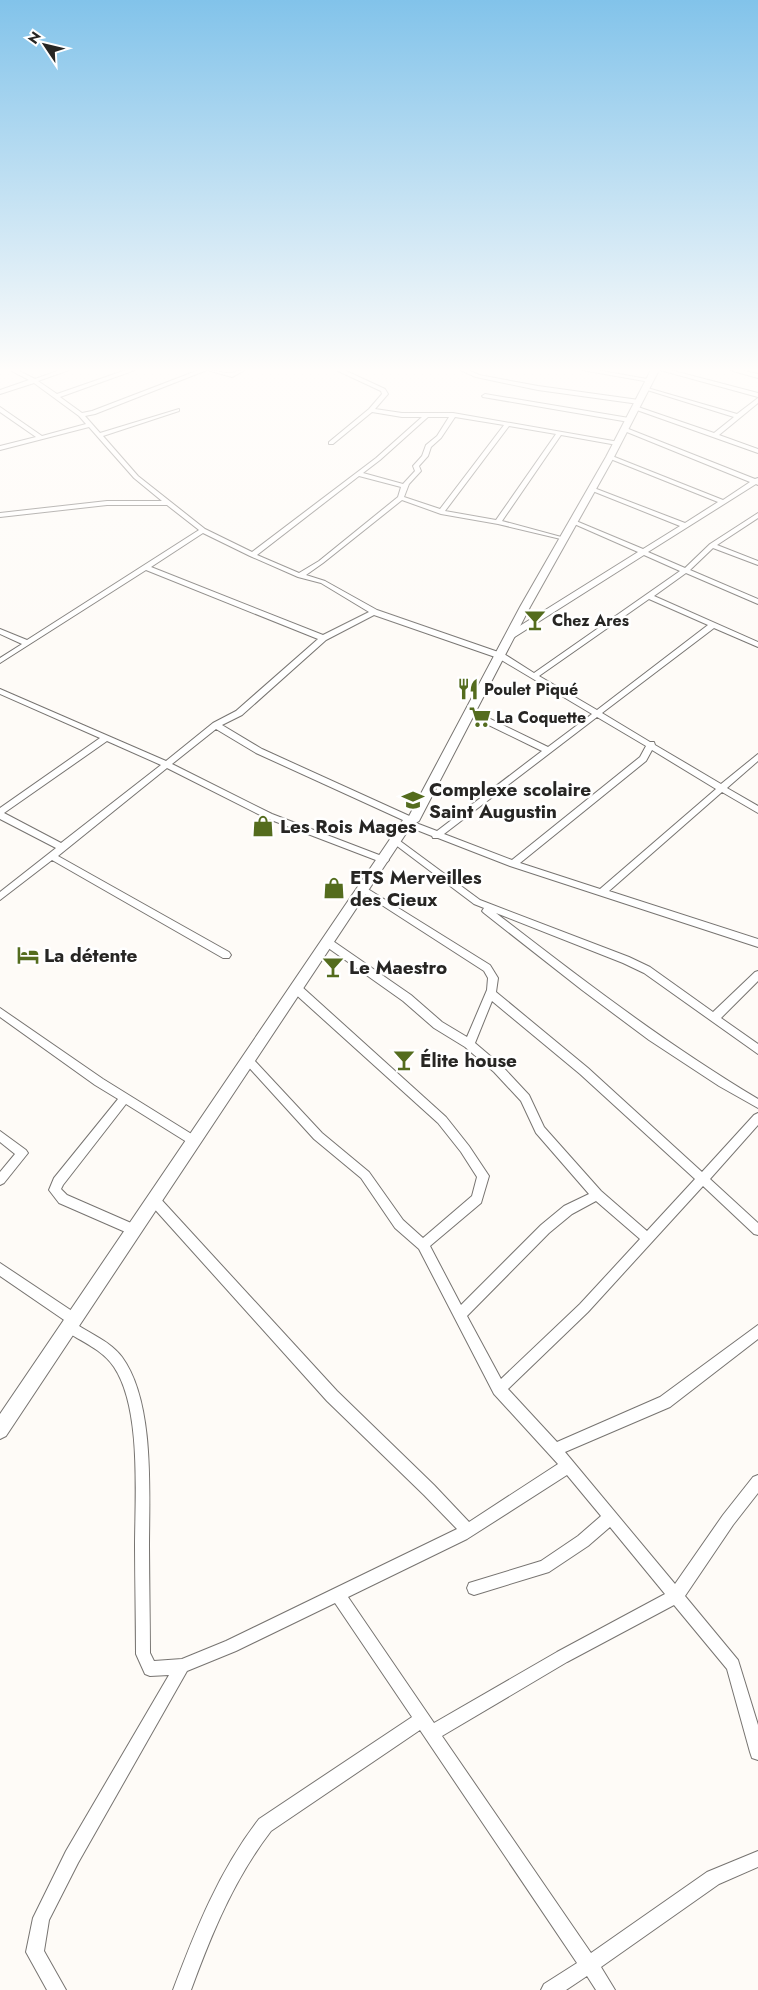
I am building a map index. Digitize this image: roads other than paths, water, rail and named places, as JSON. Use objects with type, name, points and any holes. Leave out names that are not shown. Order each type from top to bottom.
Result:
[{"type":"main road","points":[[0,1430],[327,942],[410,822],[471,713],[510,636],[563,539],[607,463]]},
{"type":"street","points":[[124,463],[136,477],[203,530],[252,555],[300,576],[323,582],[374,612],[500,656],[651,744],[758,810]]},
{"type":"street","points":[[252,555],[371,463]]},
{"type":"street","points":[[300,576],[321,562],[401,498],[404,486],[418,471],[416,466],[419,463]]},
{"type":"street","points":[[442,512],[479,463]]},
{"type":"street","points":[[498,522],[540,463]]},
{"type":"street","points":[[625,463],[723,502]]},
{"type":"street","points":[[713,463],[757,482]]},
{"type":"street","points":[[358,474],[404,486]]},
{"type":"street","points":[[510,636],[757,482]]},
{"type":"street","points":[[592,488],[686,526]]},
{"type":"street","points":[[401,498],[442,512],[498,522],[563,539]]},
{"type":"street","points":[[0,515],[107,503],[168,503]]},
{"type":"street","points":[[534,676],[686,570],[712,545],[758,515]]},
{"type":"street","points":[[574,522],[758,602]]},
{"type":"street","points":[[0,661],[203,530]]},
{"type":"street","points":[[712,545],[758,563]]},
{"type":"street","points":[[146,568],[323,638]]},
{"type":"street","points":[[648,596],[758,645]]},
{"type":"street","points":[[2,893],[63,848],[216,726],[239,713],[323,638],[374,612]]},
{"type":"street","points":[[436,836],[712,626]]},
{"type":"street","points":[[0,631],[27,643]]},
{"type":"street","points":[[0,700],[4,693],[166,764],[269,816],[384,860]]},
{"type":"street","points":[[471,713],[547,750]]},
{"type":"street","points":[[216,726],[259,751],[436,836],[513,864],[758,943]]},
{"type":"street","points":[[63,848],[0,814],[106,738]]},
{"type":"street","points":[[513,864],[643,759],[651,744]]},
{"type":"street","points":[[601,893],[758,757]]},
{"type":"street","points":[[396,841],[604,1002],[674,1051],[758,1104]]},
{"type":"street","points":[[51,856],[226,955]]},
{"type":"street","points":[[363,889],[487,968],[493,978],[491,994],[469,1044]]},
{"type":"street","points":[[477,902],[647,970],[758,1050]]},
{"type":"street","points":[[327,942],[407,998],[438,1025],[469,1044],[498,1069],[525,1098],[540,1130],[598,1195],[648,1239]]},
{"type":"street","points":[[714,1018],[758,975]]},
{"type":"street","points":[[297,989],[442,1120],[483,1176],[477,1199],[423,1245]]},
{"type":"street","points":[[491,994],[584,1071],[758,1230]]},
{"type":"street","points":[[0,1012],[125,1098],[194,1141]]},
{"type":"street","points":[[248,1062],[318,1136],[365,1175],[399,1224],[423,1245],[461,1313],[499,1389],[555,1450],[733,1665],[758,1752]]},
{"type":"street","points":[[125,1098],[58,1182],[55,1190],[63,1198],[134,1230]]},
{"type":"street","points":[[499,1389],[584,1308],[758,1118]]},
{"type":"street","points":[[0,1136],[22,1154],[0,1180]]},
{"type":"street","points":[[461,1313],[545,1229],[568,1210],[598,1195]]},
{"type":"street","points":[[154,1200],[332,1396],[429,1490],[467,1530]]},
{"type":"street","points":[[0,1269],[111,1354],[128,1378],[135,1406],[141,1471],[143,1654],[150,1669],[182,1666],[231,1646],[467,1530],[568,1466]]},
{"type":"street","points":[[555,1450],[664,1402],[758,1331]]},
{"type":"street","points":[[432,1733],[562,1657],[676,1596],[728,1520],[758,1482]]},
{"type":"street","points":[[474,1588],[544,1567],[583,1541],[610,1517]]},
{"type":"street","points":[[337,1594],[606,1990]]},
{"type":"street","points":[[57,1990],[35,1952],[41,1918],[72,1857],[182,1666]]},
{"type":"street","points":[[182,1990],[210,1914],[245,1849],[265,1825],[422,1719]]},
{"type":"street","points":[[550,1990],[589,1966],[713,1878],[758,1859]]},
{"type":"place","name":"Chez Ares","points":[[535,620]]},
{"type":"place","name":"Poulet Piqué","points":[[468,689]]},
{"type":"place","name":"La Coquette","points":[[480,717]]},
{"type":"place","name":"Complexe scolaire Saint Augustin","points":[[413,800]]},
{"type":"place","name":"Les Rois Mages","points":[[263,826]]},
{"type":"place","name":"ETS Merveilles des Cieux","points":[[334,888]]},
{"type":"place","name":"La détente","points":[[28,955]]},
{"type":"place","name":"Le Maestro","points":[[333,967]]},
{"type":"place","name":"Élite house","points":[[404,1060]]}]
